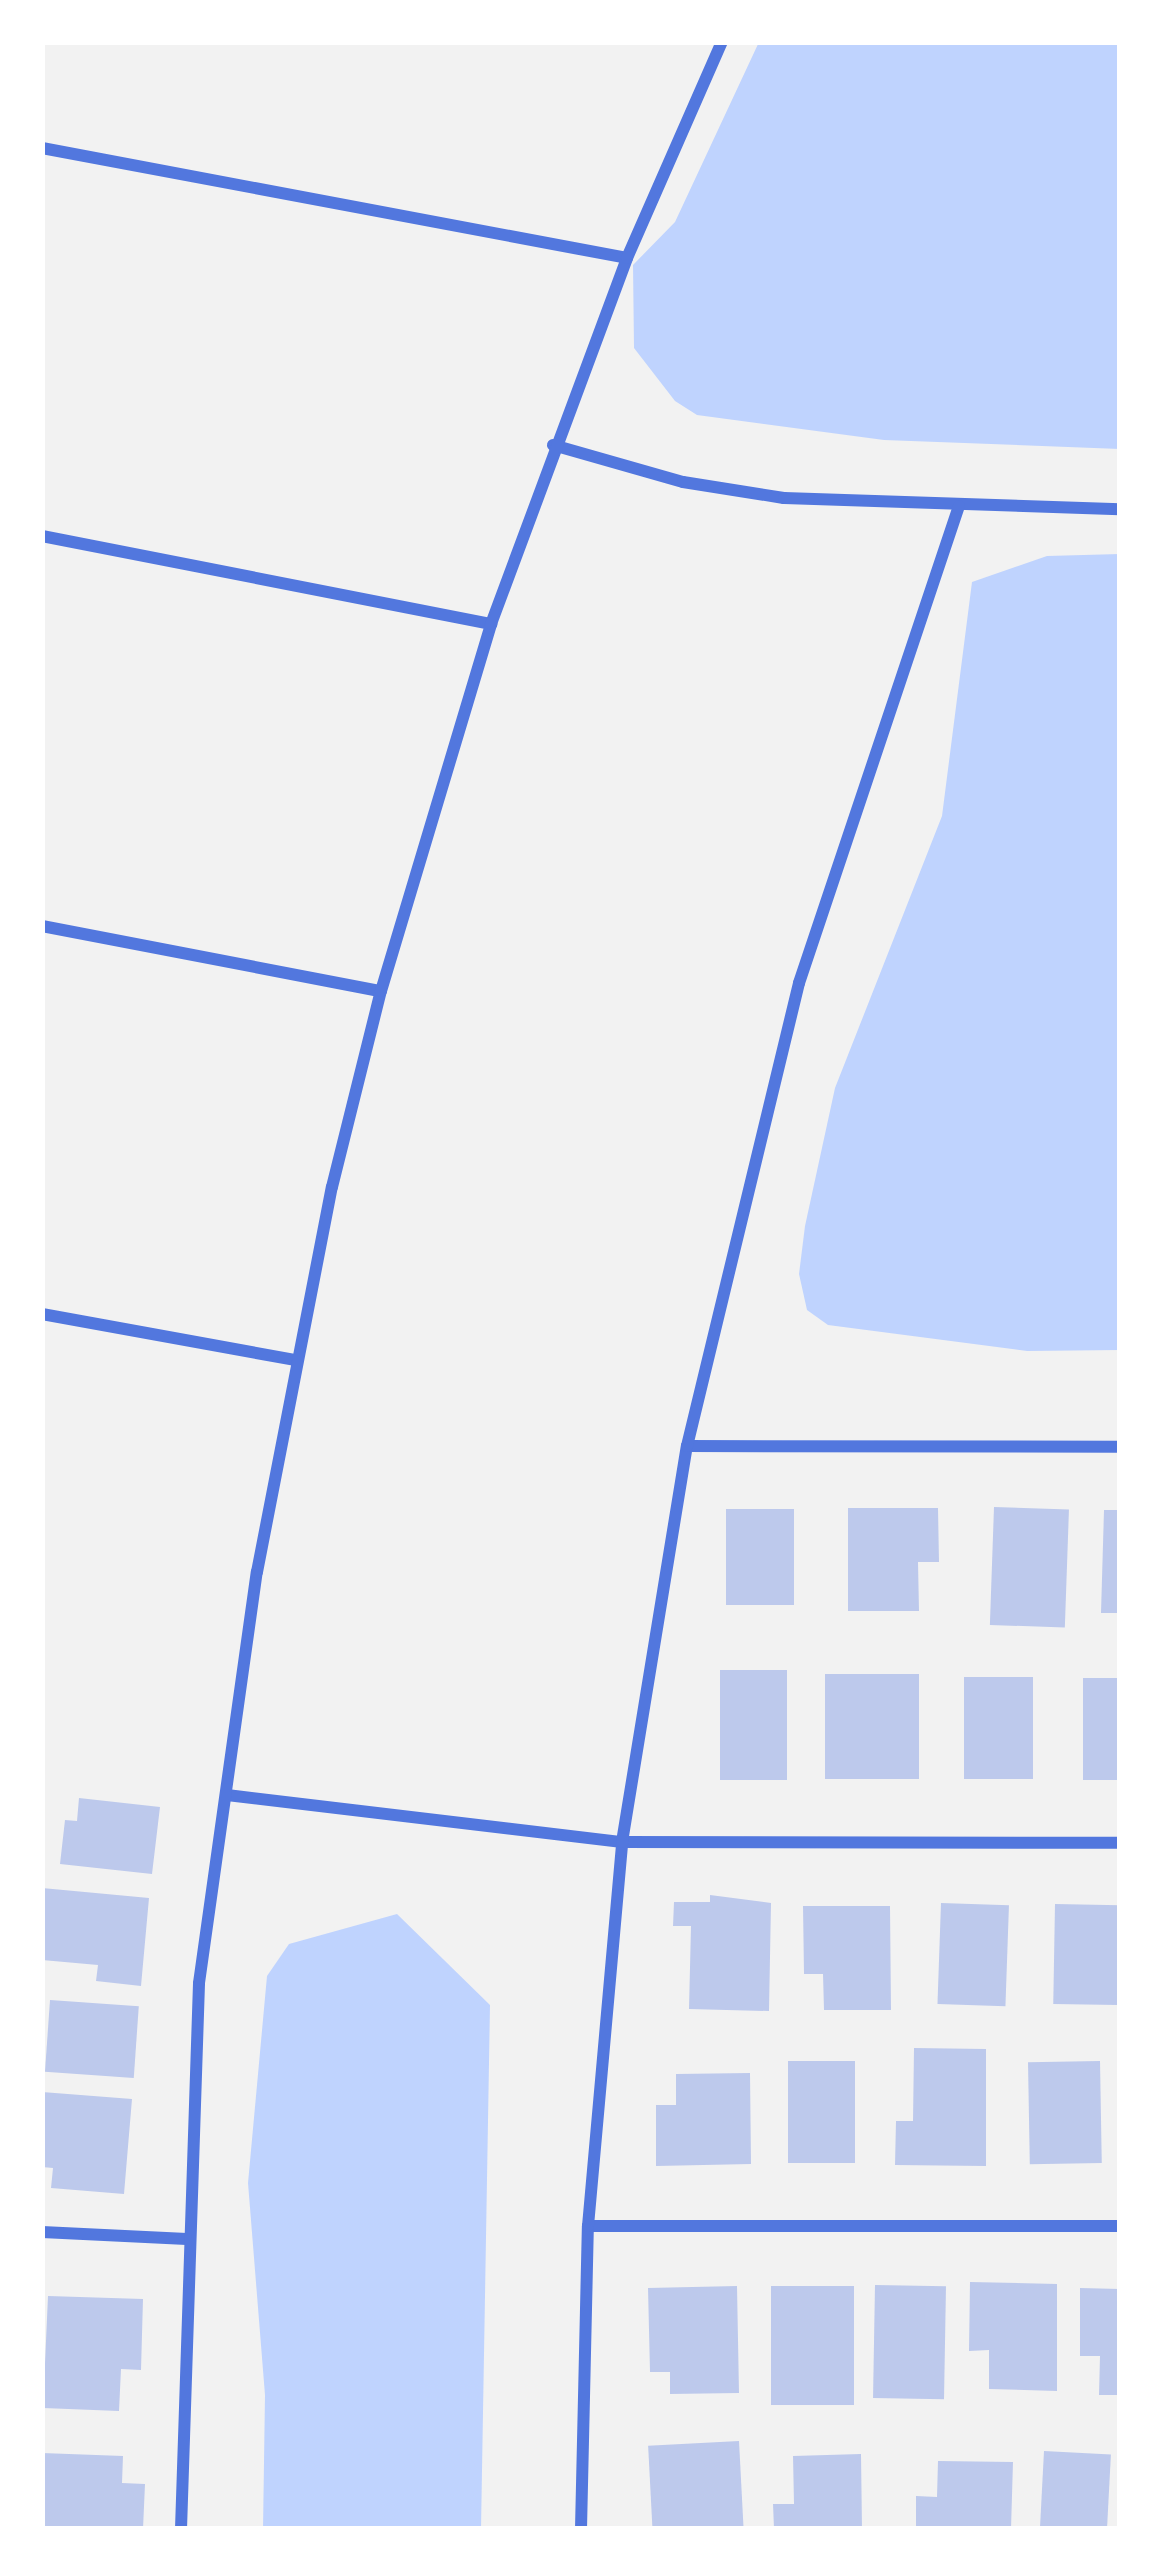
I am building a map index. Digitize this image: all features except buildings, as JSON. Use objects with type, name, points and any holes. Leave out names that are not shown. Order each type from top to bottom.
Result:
[{"type":"street","points":[[181,2529],[199,1983],[296,1360],[380,991],[491,624],[553,445],[627,258],[722,42]]},
{"type":"street","points":[[42,148],[627,258]]},
{"type":"street","points":[[553,445],[733,490],[958,506],[1120,509]]},
{"type":"street","points":[[581,2529],[588,2226],[622,1842],[687,1446],[799,983],[958,506]]},
{"type":"street","points":[[42,536],[491,624]]},
{"type":"street","points":[[42,926],[380,991]]},
{"type":"street","points":[[42,1314],[296,1360]]},
{"type":"street","points":[[687,1446],[1120,1447]]},
{"type":"street","points":[[227,1795],[622,1842],[1120,1844]]},
{"type":"street","points":[[588,2226],[1120,2226]]},
{"type":"street","points":[[42,2232],[187,2239]]},
{"type":"water","points":[[759,42],[1120,42],[1120,449],[884,440],[697,415],[675,401],[634,348],[633,265],[675,222]]},
{"type":"water","points":[[1120,554],[1120,1350],[1027,1351],[828,1325],[807,1310],[799,1274],[805,1226],[835,1088],[942,816],[972,582],[1047,556]]},
{"type":"water","points":[[397,1914],[490,2005],[481,2529],[263,2529],[265,2395],[248,2183],[267,1976],[289,1944]]}]
